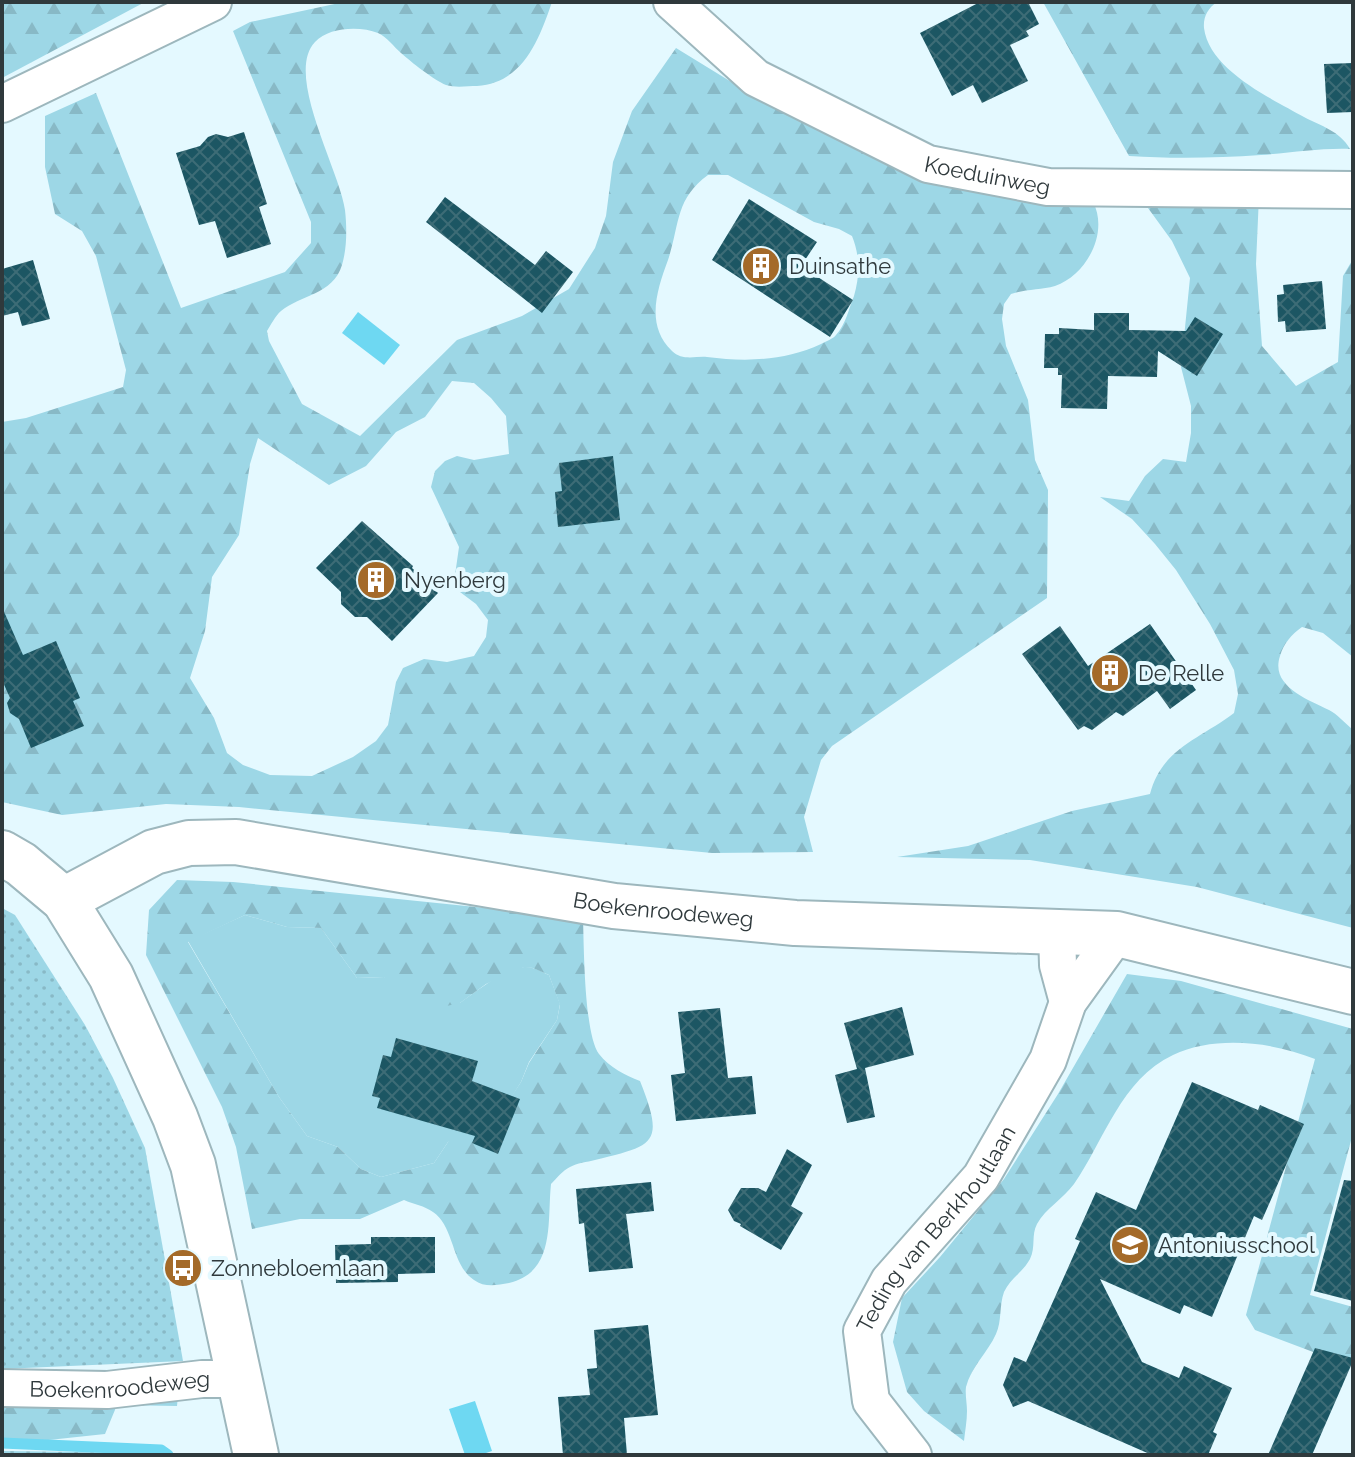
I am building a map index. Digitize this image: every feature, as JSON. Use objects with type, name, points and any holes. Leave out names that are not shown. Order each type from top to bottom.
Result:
[{"type":"main road","name":"Boekenroodeweg","points":[[64,900],[154,852],[189,843],[236,842],[614,906],[795,923],[1117,934],[1353,992]]},
{"type":"main road","points":[[2,853],[21,864],[64,900],[111,976],[189,1153],[256,1455]]},
{"type":"street","points":[[2,104],[213,2]]},
{"type":"street","name":"Koeduinweg","points":[[672,2],[756,78],[928,164],[1048,187],[1353,190]]},
{"type":"street","points":[[1057,932],[1058,965],[1068,1002]]},
{"type":"street","name":"Teding van Berkhoutlaan","points":[[913,1455],[871,1401],[862,1331],[889,1281],[981,1177],[1048,1060],[1068,1002],[1117,934]]},
{"type":"street","name":"Boekenroodeweg","points":[[2,1388],[107,1390],[202,1379],[238,1379]]},
{"type":"green space","points":[[2,2],[145,2],[2,78]]},
{"type":"green space","points":[[344,2],[552,2],[527,57],[518,68],[493,83],[446,85],[416,66],[381,35],[363,29],[328,33],[315,42],[307,57],[310,99],[345,210],[345,252],[338,275],[331,283],[281,311],[267,331],[269,341],[302,404],[360,436],[457,340],[522,316],[569,289],[595,248],[606,216],[613,162],[632,111],[676,48],[764,102],[874,154],[1093,202],[1098,226],[1092,251],[1085,262],[1077,272],[1055,286],[1011,294],[1004,304],[1002,319],[1006,346],[1028,400],[1035,460],[1048,490],[1047,598],[832,746],[821,760],[804,817],[813,852],[712,853],[239,807],[166,804],[62,815],[2,802],[2,422],[26,418],[123,387],[126,370],[96,256],[82,231],[55,214],[45,167],[45,116],[96,93],[181,308],[285,272],[311,243],[311,222],[233,31],[250,22]],"holes":[[[708,175],[728,175],[814,222],[852,236],[858,258],[856,288],[845,321],[833,338],[793,354],[750,360],[684,357],[672,351],[664,341],[656,319],[660,283],[684,203],[697,184]],[[452,381],[474,383],[506,416],[509,454],[474,460],[457,456],[445,461],[435,471],[431,487],[459,547],[454,582],[488,620],[486,637],[474,656],[447,662],[424,659],[403,668],[396,682],[388,725],[376,741],[353,757],[312,776],[270,775],[243,765],[227,753],[214,718],[190,678],[205,631],[212,577],[239,535],[250,464],[258,438],[329,485],[366,466],[396,432],[425,417]]]},
{"type":"green space","points":[[1043,2],[1217,2],[1207,13],[1204,28],[1208,43],[1217,57],[1244,82],[1336,133],[1350,149],[1212,157],[1129,156]]},
{"type":"green space","points":[[1259,196],[1256,264],[1262,346],[1296,386],[1338,362],[1343,276],[1353,259],[1353,657],[1323,633],[1302,627],[1286,643],[1278,666],[1280,676],[1292,690],[1332,712],[1353,730],[1353,928],[1197,887],[1030,860],[897,857],[968,846],[1072,811],[1150,794],[1163,766],[1173,755],[1234,713],[1238,694],[1234,670],[1210,624],[1176,570],[1155,544],[1132,519],[1100,497],[1129,501],[1145,476],[1163,459],[1186,462],[1191,433],[1191,406],[1181,367],[1190,278],[1172,241],[1148,208]]},
{"type":"green space","points":[[177,880],[233,882],[583,918],[586,989],[594,1044],[608,1063],[640,1081],[653,1130],[642,1145],[576,1164],[567,1168],[551,1184],[548,1229],[542,1257],[524,1277],[509,1283],[487,1285],[474,1280],[461,1265],[440,1219],[430,1210],[404,1200],[360,1219],[300,1219],[252,1229],[236,1147],[222,1107],[146,955],[149,910]],"holes":[[[245,915],[287,927],[321,928],[357,978],[384,977],[406,1001],[442,1007],[460,1003],[486,984],[524,967],[533,968],[549,975],[560,1005],[557,1020],[503,1109],[474,1134],[457,1135],[448,1142],[434,1163],[381,1177],[361,1169],[338,1147],[307,1136],[279,1097],[188,942]]]},
{"type":"green space","points":[[2,908],[15,915],[85,1025],[145,1148],[183,1361],[2,1369]]},
{"type":"green space","points":[[245,915],[287,927],[321,928],[357,978],[384,977],[460,1003],[516,969],[531,967],[549,975],[560,1004],[557,1020],[529,1062],[504,1109],[501,1126],[448,1142],[434,1163],[381,1177],[361,1169],[338,1147],[307,1136],[279,1097],[188,941]]},
{"type":"green space","points":[[1127,974],[1181,981],[1353,1029],[1353,1133],[1310,1295],[1353,1307],[1353,1367],[1255,1330],[1246,1315],[1315,1059],[1263,1045],[1207,1045],[1173,1055],[1140,1079],[1115,1112],[1074,1184],[1037,1224],[1030,1259],[1004,1292],[996,1334],[968,1380],[964,1441],[924,1411],[907,1392],[893,1342],[902,1298],[1004,1179],[1058,1094]]},
{"type":"green space","points":[[180,1374],[177,1406],[117,1405],[105,1434],[2,1445],[2,1386]]},
{"type":"green space","points":[[2,1451],[157,1453],[162,1455],[2,1455]]},
{"type":"shaded area","points":[[358,312],[400,345],[384,365],[342,333]]},
{"type":"shaded area","points":[[475,1401],[492,1451],[465,1455],[449,1409]]},
{"type":"building","points":[[980,2],[1028,2],[1039,24],[1026,31],[1029,36],[1010,45],[1028,81],[982,103],[973,85],[952,96],[920,33]]},
{"type":"building","points":[[1353,63],[1353,112],[1327,113],[1324,64]]},
{"type":"building","points":[[244,132],[267,204],[259,207],[271,244],[227,258],[215,221],[199,225],[176,153],[200,146],[216,134],[228,137]]},
{"type":"building","points":[[445,197],[535,265],[546,251],[573,272],[542,313],[426,222]]},
{"type":"building","name":"Duinsathe","points":[[749,199],[817,242],[801,266],[853,300],[830,337],[712,260]]},
{"type":"building","points":[[33,260],[50,319],[22,326],[18,312],[2,316],[2,269]]},
{"type":"building","points":[[1322,281],[1326,329],[1286,332],[1285,321],[1278,322],[1277,295],[1284,294],[1283,285]]},
{"type":"building","points":[[1094,313],[1129,313],[1129,330],[1186,331],[1195,317],[1223,334],[1197,376],[1158,351],[1157,377],[1108,376],[1107,409],[1061,408],[1062,375],[1058,375],[1058,368],[1044,368],[1045,334],[1059,334],[1059,328],[1094,330]]},
{"type":"building","points":[[613,456],[620,520],[558,527],[555,492],[562,491],[559,463]]},
{"type":"building","name":"Nyenberg","points":[[362,521],[413,566],[438,593],[392,641],[367,617],[355,617],[341,604],[341,592],[316,568]]},
{"type":"building","points":[[2,607],[23,655],[56,641],[80,698],[73,701],[84,726],[31,748],[19,719],[10,713],[7,703],[10,698],[2,680]]},
{"type":"building","name":"De Relle","points":[[1150,624],[1196,690],[1170,709],[1157,691],[1123,716],[1116,712],[1092,730],[1084,726],[1078,730],[1022,654],[1060,626],[1088,666]]},
{"type":"building","points":[[902,1007],[914,1055],[865,1068],[875,1117],[847,1123],[835,1075],[857,1069],[844,1023]]},
{"type":"building","points":[[720,1008],[728,1078],[752,1076],[756,1114],[676,1121],[671,1075],[685,1073],[678,1012]]},
{"type":"building","points":[[396,1038],[478,1061],[472,1081],[520,1099],[498,1154],[472,1143],[475,1136],[377,1108],[380,1098],[372,1096],[383,1055],[391,1057]]},
{"type":"building","points":[[1192,1082],[1258,1110],[1260,1105],[1304,1124],[1262,1220],[1254,1216],[1212,1317],[1184,1305],[1180,1314],[1100,1279],[1142,1362],[1179,1378],[1184,1366],[1232,1388],[1213,1432],[1217,1434],[1208,1455],[1152,1455],[1028,1401],[1013,1407],[1003,1385],[1014,1357],[1026,1362],[1080,1241],[1075,1239],[1096,1192],[1136,1210]]},
{"type":"building","points":[[787,1149],[812,1165],[791,1206],[803,1213],[781,1250],[740,1226],[728,1210],[741,1188],[758,1188],[766,1192]]},
{"type":"building","points":[[1344,1180],[1353,1181],[1353,1301],[1314,1291]]},
{"type":"building","points":[[651,1182],[654,1211],[626,1214],[633,1268],[589,1272],[584,1223],[579,1224],[576,1189]]},
{"type":"building","points":[[371,1237],[435,1237],[435,1273],[398,1274],[398,1282],[336,1283],[335,1245],[371,1244]]},
{"type":"building","points":[[648,1325],[658,1415],[624,1418],[627,1455],[563,1455],[558,1397],[590,1395],[587,1369],[597,1368],[594,1330]]},
{"type":"building","points":[[1315,1348],[1353,1358],[1353,1361],[1312,1455],[1268,1455]]},
{"type":"waterway","points":[[2,1443],[161,1450],[168,1455]]},
{"type":"place","name":"Duinsathe","points":[[761,266]]},
{"type":"place","name":"Nyenberg","points":[[376,580]]},
{"type":"place","name":"De Relle","points":[[1110,673]]},
{"type":"place","name":"Antoniusschool","points":[[1130,1245]]},
{"type":"place","name":"Zonnebloemlaan","points":[[183,1268]]}]
